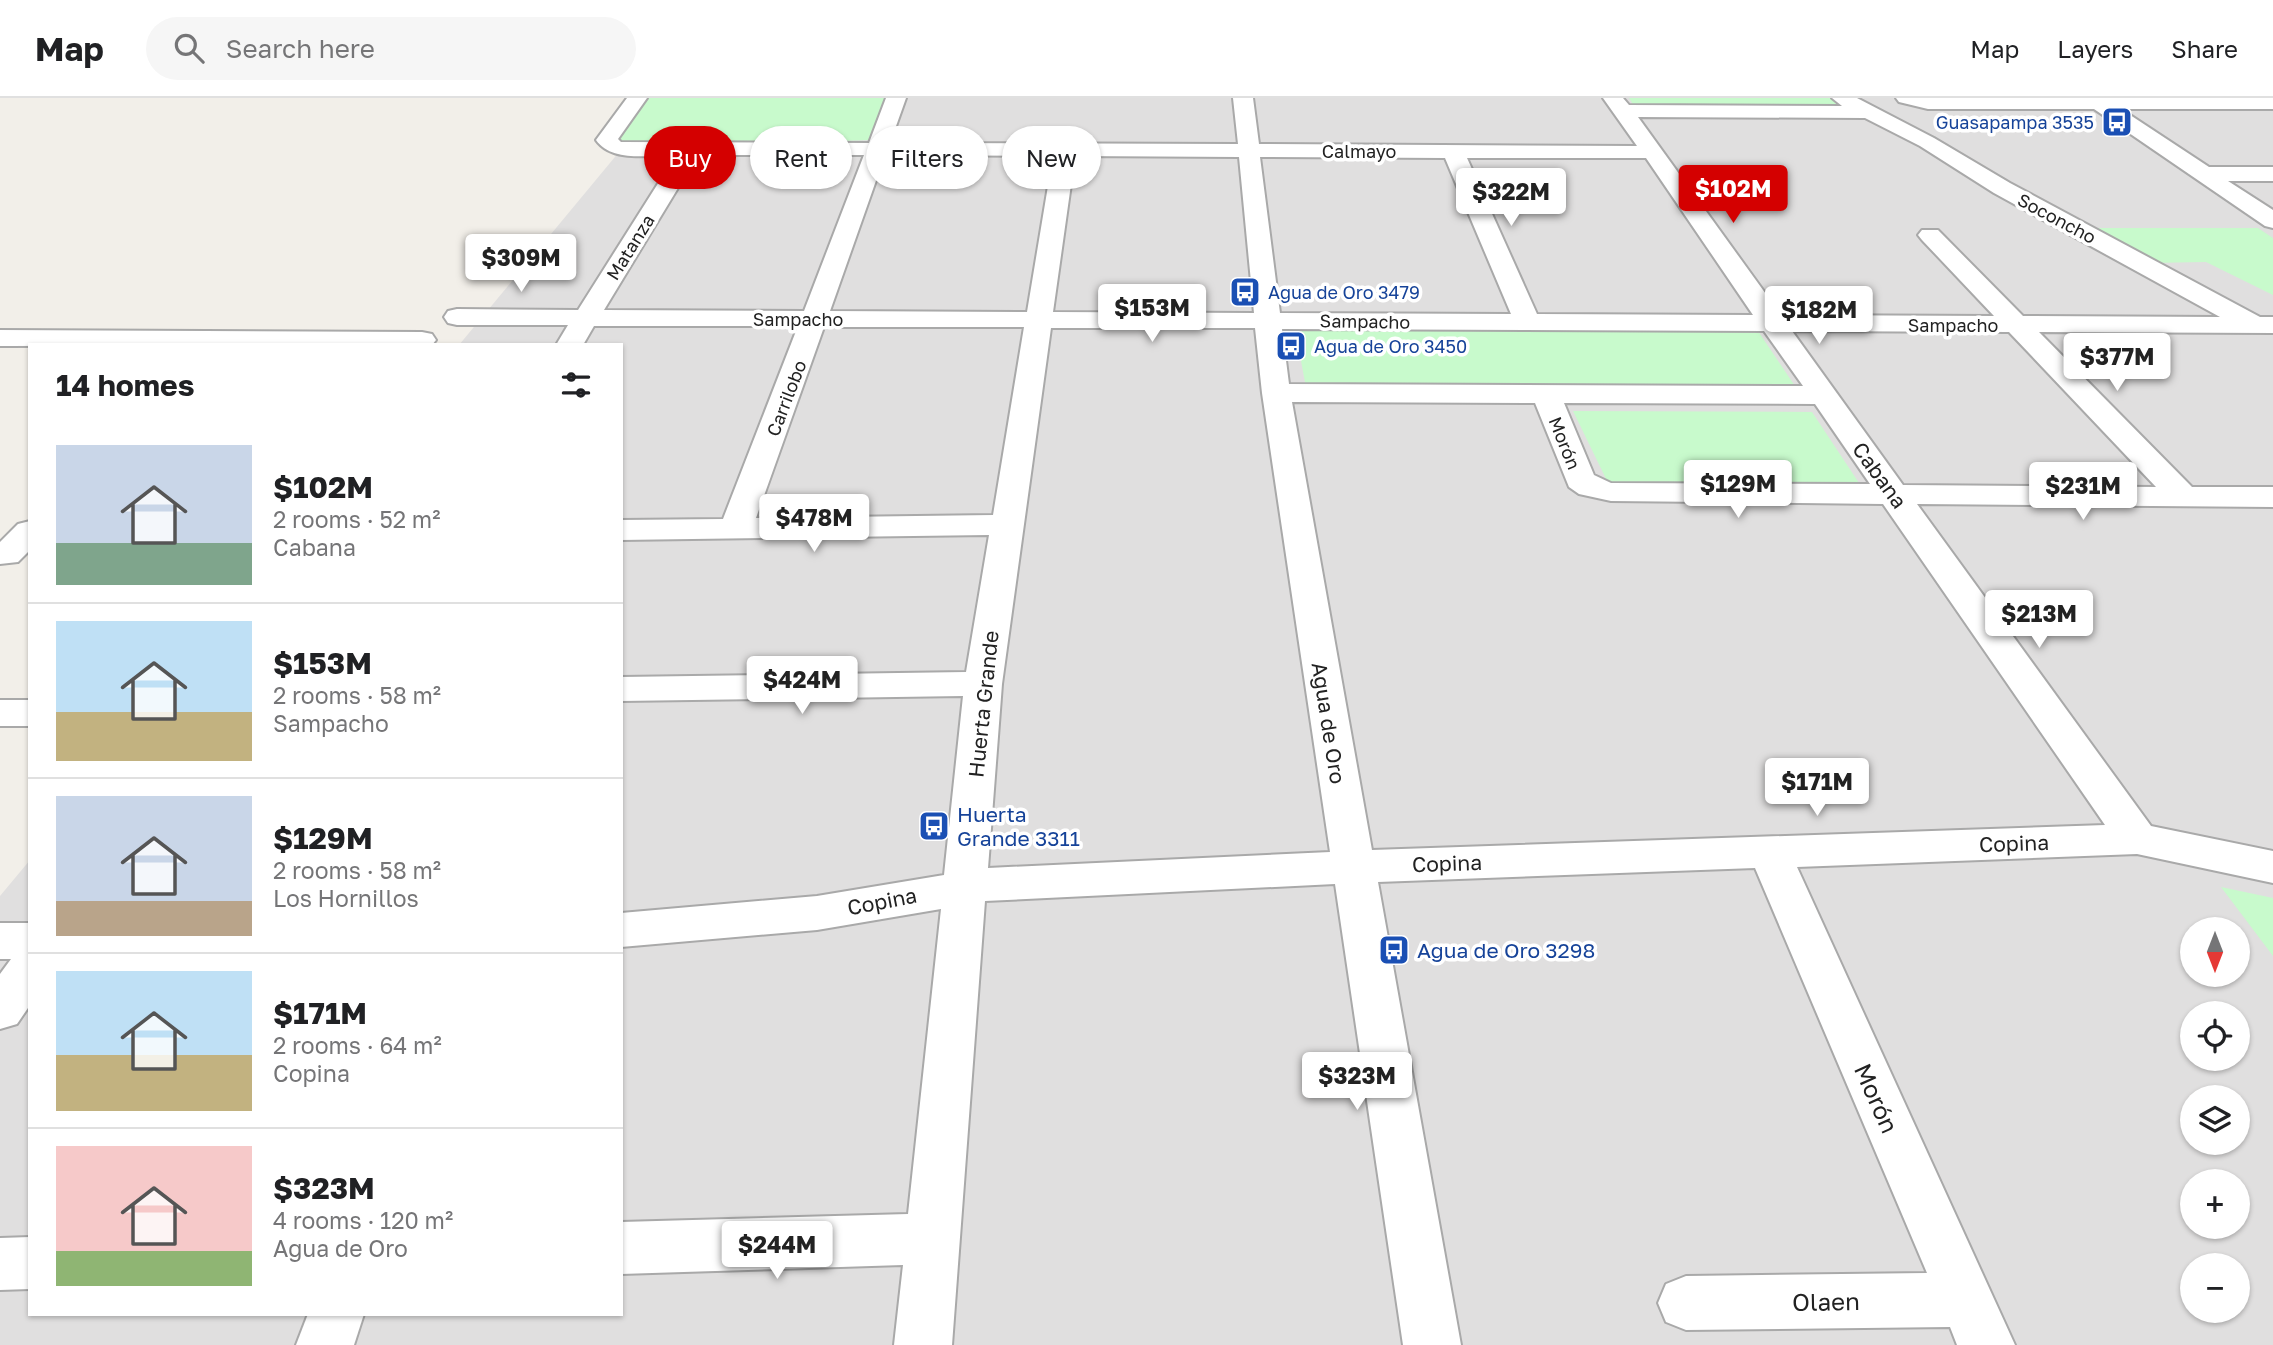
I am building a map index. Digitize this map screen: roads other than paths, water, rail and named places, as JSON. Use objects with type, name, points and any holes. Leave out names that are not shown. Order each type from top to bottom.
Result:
[{"type":"street","name":"Calmayo","points":[[637,98],[606,141],[616,148],[644,148]]},
{"type":"street","name":"Carrilobo","points":[[886,126],[896,98]]},
{"type":"street","name":"Agua de Oro","points":[[1243,98],[1276,393],[1433,1345]]},
{"type":"street","name":"Soconcho","points":[[1842,98],[1927,142],[2001,188],[2267,319]]},
{"type":"street","points":[[1906,98],[1928,103],[2095,101],[2271,105]]},
{"type":"street","points":[[2095,101],[2273,220]]},
{"type":"street","points":[[1618,104],[1869,112]]},
{"type":"street","name":"Cabana","points":[[1618,104],[2137,839]]},
{"type":"street","name":"Calmayo","points":[[736,148],[866,150]]},
{"type":"street","name":"Calmayo","points":[[1101,150],[1654,152]]},
{"type":"street","points":[[1453,151],[1528,323]]},
{"type":"street","points":[[2204,174],[2273,174]]},
{"type":"street","name":"Carrilobo","points":[[736,528],[866,180]]},
{"type":"street","name":"Matanza","points":[[570,343],[666,189]]},
{"type":"street","name":"Huerta Grande","points":[[923,1345],[983,684],[1059,189]]},
{"type":"street","points":[[1930,235],[2014,325],[2184,497]]},
{"type":"street","name":"Sampacho","points":[[457,317],[2014,325],[2267,319]]},
{"type":"street","points":[[6,343],[420,343]]},
{"type":"street","points":[[1276,393],[1822,395]]},
{"type":"street","name":"Morón","points":[[1546,394],[1580,480],[1590,487],[1611,492],[1894,495]]},
{"type":"street","points":[[1894,495],[2273,497]]},
{"type":"street","points":[[623,530],[1007,525]]},
{"type":"street","points":[[12,555],[28,534]]},
{"type":"street","points":[[623,690],[983,684]]},
{"type":"street","points":[[0,713],[28,713]]},
{"type":"street","name":"Copina","points":[[623,930],[817,913],[965,886],[1014,881],[1353,867],[2137,839],[2273,867]]},
{"type":"street","name":"Morón","points":[[1769,852],[1976,1322]]},
{"type":"street","points":[[0,941],[28,941]]},
{"type":"street","points":[[0,1010],[28,971]]},
{"type":"street","points":[[623,1248],[932,1240]]},
{"type":"street","points":[[0,1264],[28,1263]]},
{"type":"street","name":"Olaen","points":[[1686,1303],[1976,1322]]},
{"type":"street","points":[[325,1345],[335,1316]]},
{"type":"place","name":"Guasapampa 3535","points":[[2117,122]]},
{"type":"place","name":"Agua de Oro 3479","points":[[1245,292]]},
{"type":"place","name":"Agua de Oro 3450","points":[[1291,346]]},
{"type":"place","name":"Huerta Grande 3311","points":[[934,826]]},
{"type":"place","name":"Agua de Oro 3298","points":[[1394,950]]}]
